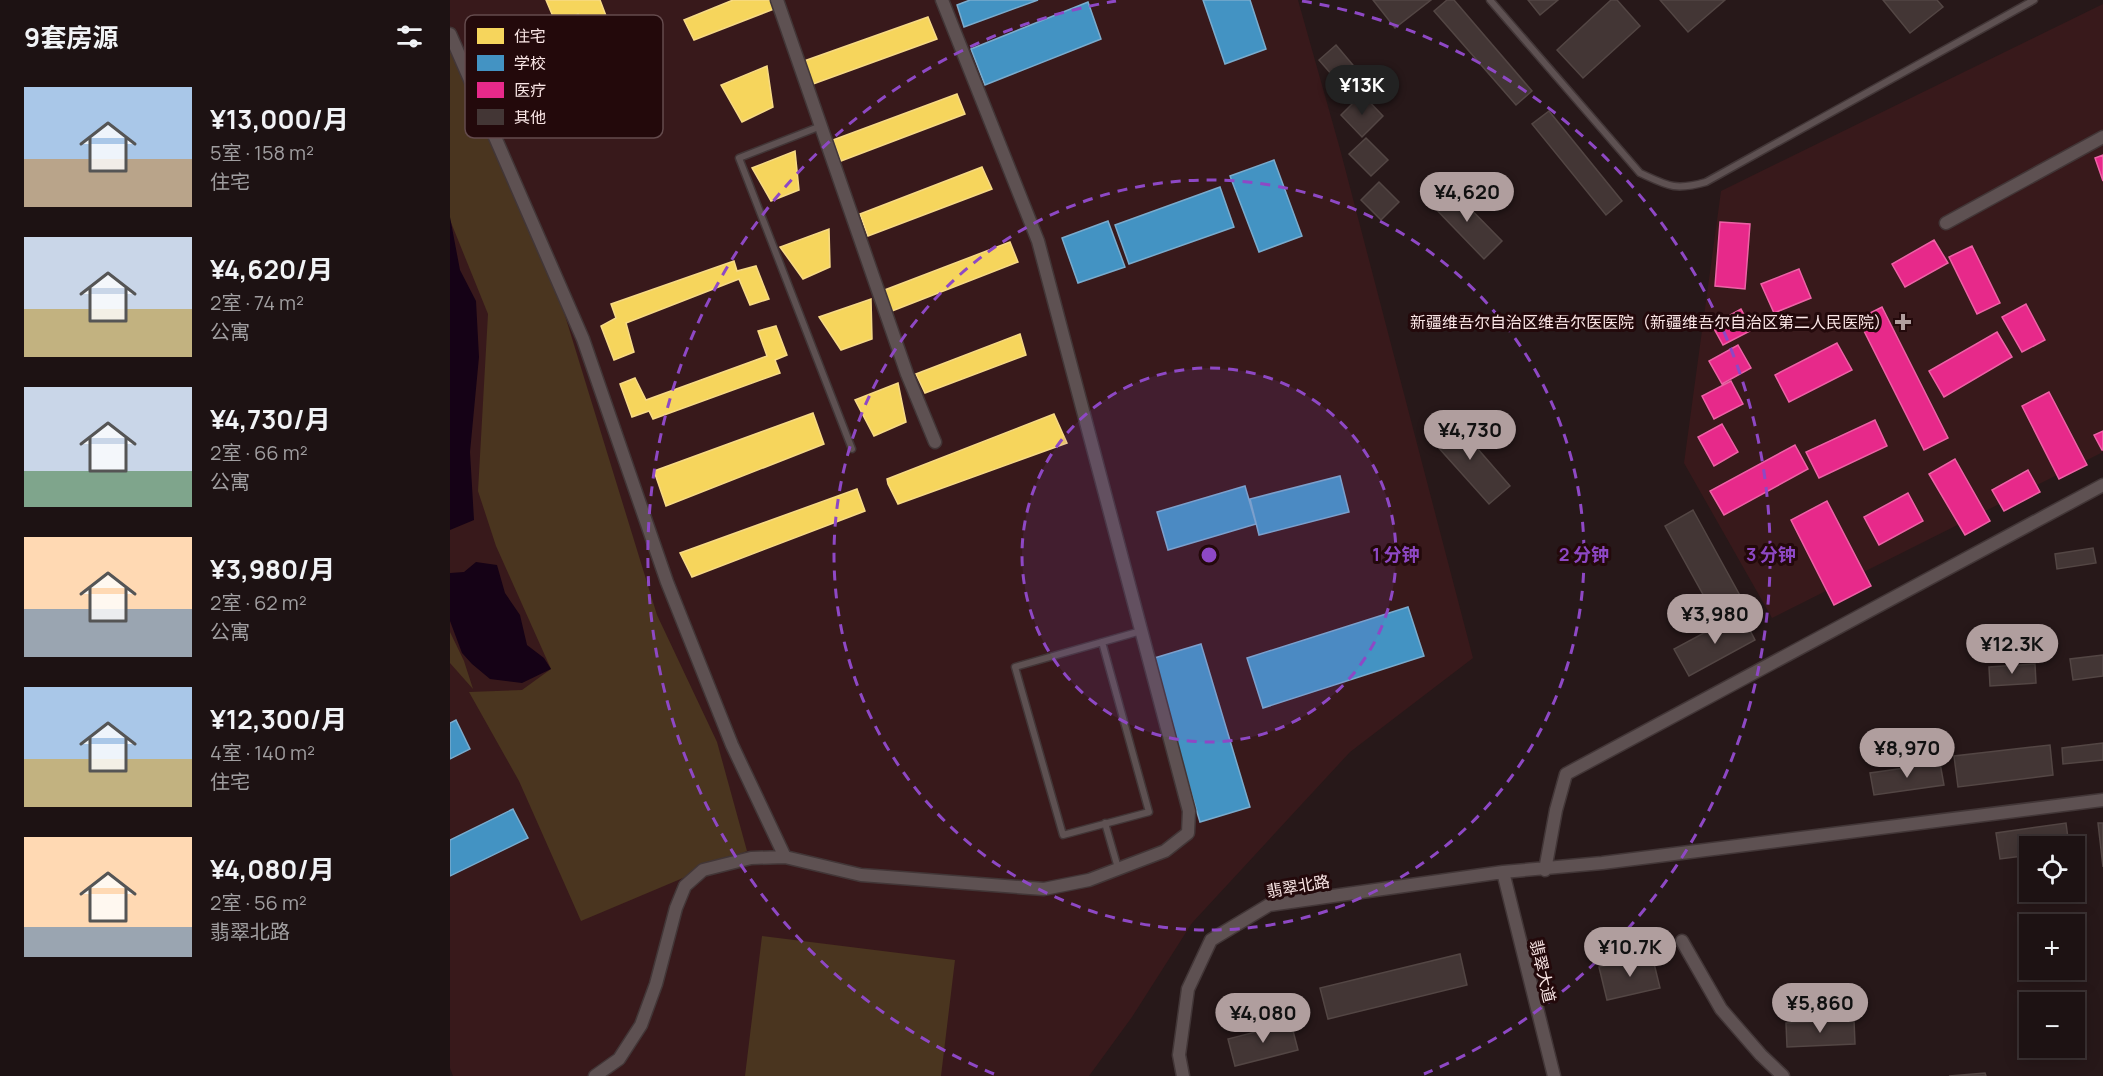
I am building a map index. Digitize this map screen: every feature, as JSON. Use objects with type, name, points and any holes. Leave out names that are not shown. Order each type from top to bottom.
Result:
[{"type":"street","points":[[777,0],[907,374],[935,442]]},
{"type":"street","points":[[595,1076],[619,1059],[641,1025],[685,886],[703,870],[751,858],[785,857],[861,875],[1003,888],[1044,889],[1089,880],[1165,851],[1188,833],[1188,811],[1038,241],[942,0]]},
{"type":"street","points":[[450,34],[465,68]]},
{"type":"street","points":[[1946,223],[2103,137]]},
{"type":"street","points":[[495,138],[583,339],[667,582],[732,745],[785,857]]},
{"type":"street","points":[[1545,870],[1566,774],[2103,486]]},
{"type":"street","name":"翡翠北路","points":[[1184,1076],[1179,1055],[1188,989],[1211,940],[1269,905],[1503,872],[1545,870],[2103,800]]},
{"type":"street","name":"翡翠大道","points":[[1503,872],[1554,1076]]},
{"type":"street","points":[[1682,941],[1721,1009],[1761,1055],[1783,1076]]},
{"type":"lane","points":[[1490,0],[1640,172],[1670,187],[1683,189],[1706,182],[2034,0]]},
{"type":"lane","points":[[820,126],[739,158],[852,449]]},
{"type":"lane","points":[[1102,642],[1149,812],[1064,835],[1015,667],[1102,642],[1141,631]]},
{"type":"lane","points":[[1105,823],[1118,869]]},
{"type":"shaded area","points":[[450,0],[1298,0],[1340,149],[1473,658],[1350,752],[1192,923],[1132,1017],[1089,1076],[453,1076],[450,1068]]},
{"type":"shaded area","name":"新疆维吾尔自治区维吾尔医医院（新疆维吾尔自治区第二人民医院）","points":[[2103,4],[2103,452],[1772,618],[1684,463],[1721,191]]},
{"type":"shaded area","points":[[450,49],[465,84],[465,138],[489,138],[563,309],[657,615],[717,742],[747,851],[581,921],[519,781],[469,692],[522,690],[551,669],[496,546],[478,491],[488,314],[450,220]]},
{"type":"shaded area","points":[[450,217],[460,270],[476,301],[479,357],[470,452],[474,520],[450,530]]},
{"type":"shaded area","points":[[476,562],[497,565],[505,593],[520,615],[527,645],[544,658],[551,669],[522,683],[490,679],[462,653],[450,621],[450,573],[464,572]]},
{"type":"shaded area","points":[[450,632],[464,661],[473,689],[450,663]]},
{"type":"shaded area","points":[[762,936],[955,960],[941,1076],[745,1076]]},
{"type":"building: 住宅","points":[[546,0],[600,0],[606,15],[578,14],[552,15]]},
{"type":"building: 住宅","points":[[733,0],[776,0],[779,7],[694,40],[684,20]]},
{"type":"building: 住宅","points":[[928,17],[937,39],[813,84],[804,61]]},
{"type":"building: 住宅","points":[[767,66],[773,107],[742,122],[721,85]]},
{"type":"building: 住宅","points":[[957,94],[965,114],[841,161],[833,140]]},
{"type":"building: 住宅","points":[[795,151],[799,190],[771,201],[752,168]]},
{"type":"building: 住宅","points":[[982,167],[992,189],[868,236],[860,214]]},
{"type":"building: 住宅","points":[[829,229],[830,267],[803,279],[780,247]]},
{"type":"building: 住宅","points":[[1010,242],[1018,262],[892,311],[882,291]]},
{"type":"building: 住宅","points":[[734,261],[737,271],[756,266],[769,299],[750,305],[739,279],[626,323],[634,352],[614,360],[601,326],[616,318],[611,304]]},
{"type":"building: 住宅","points":[[871,299],[872,339],[841,350],[819,317]]},
{"type":"building: 住宅","points":[[776,326],[787,355],[775,360],[780,373],[653,419],[649,411],[632,417],[620,384],[635,378],[646,400],[767,356],[758,331]]},
{"type":"building: 住宅","points":[[1020,334],[1026,355],[925,393],[916,374]]},
{"type":"building: 住宅","points":[[898,383],[906,422],[874,436],[855,400]]},
{"type":"building: 住宅","points":[[813,413],[824,444],[666,506],[654,471]]},
{"type":"building: 住宅","points":[[1054,414],[1067,443],[898,504],[888,484],[887,479]]},
{"type":"building: 住宅","points":[[857,489],[865,511],[692,577],[680,553]]},
{"type":"building: 学校","points":[[970,0],[1038,0],[964,27],[957,5]]},
{"type":"building: 学校","points":[[1203,0],[1250,0],[1266,49],[1225,64]]},
{"type":"building: 学校","points":[[1088,2],[1101,39],[985,85],[971,49]]},
{"type":"building: 学校","points":[[1274,160],[1302,236],[1259,252],[1230,176]]},
{"type":"building: 学校","points":[[1220,187],[1234,227],[1129,264],[1115,225]]},
{"type":"building: 学校","points":[[1108,221],[1125,267],[1078,283],[1062,238]]},
{"type":"building: 学校","points":[[1340,476],[1349,512],[1259,535],[1250,499]]},
{"type":"building: 学校","points":[[1245,486],[1256,524],[1168,550],[1157,512]]},
{"type":"building: 学校","points":[[1408,607],[1424,656],[1263,708],[1247,658]]},
{"type":"building: 学校","points":[[1201,644],[1250,807],[1200,822],[1151,659]]},
{"type":"building: 学校","points":[[456,720],[470,749],[450,759],[450,723]]},
{"type":"building: 学校","points":[[513,809],[528,838],[450,876],[450,840]]},
{"type":"building: 医疗","points":[[2103,155],[2103,181],[2095,158]]},
{"type":"building: 医疗","points":[[1720,222],[1750,224],[1745,289],[1715,286]]},
{"type":"building: 医疗","points":[[1934,240],[1948,263],[1905,287],[1892,264]]},
{"type":"building: 医疗","points":[[1972,246],[2000,303],[1977,314],[1949,257]]},
{"type":"building: 医疗","points":[[1799,269],[1811,298],[1774,313],[1761,284]]},
{"type":"building: 医疗","points":[[2026,304],[2045,340],[2022,352],[2002,317]]},
{"type":"building: 医疗","points":[[1882,307],[1948,438],[1924,450],[1858,319]]},
{"type":"building: 医疗","points":[[1741,309],[1752,330],[1723,345],[1712,325]]},
{"type":"building: 医疗","points":[[1997,332],[2012,357],[1944,397],[1929,371]]},
{"type":"building: 医疗","points":[[1837,343],[1852,370],[1789,402],[1775,375]]},
{"type":"building: 医疗","points":[[1738,345],[1751,368],[1722,384],[1709,361]]},
{"type":"building: 医疗","points":[[1731,381],[1743,404],[1714,419],[1702,396]]},
{"type":"building: 医疗","points":[[2049,392],[2087,465],[2059,479],[2022,406]]},
{"type":"building: 医疗","points":[[1875,420],[1887,446],[1819,478],[1806,452]]},
{"type":"building: 医疗","points":[[1722,424],[1738,452],[1714,466],[1698,437]]},
{"type":"building: 医疗","points":[[2103,431],[2103,450],[2102,450],[2094,435]]},
{"type":"building: 医疗","points":[[1795,445],[1808,469],[1724,515],[1710,491]]},
{"type":"building: 医疗","points":[[1955,459],[1990,521],[1965,535],[1929,474]]},
{"type":"building: 医疗","points":[[2028,470],[2040,492],[2004,511],[1992,490]]},
{"type":"building: 医疗","points":[[1908,493],[1923,521],[1879,545],[1864,517]]},
{"type":"building: 医疗","points":[[1827,501],[1871,586],[1834,605],[1791,520]]},
{"type":"building: 其他","points":[[1373,0],[1431,0],[1395,28]]},
{"type":"building: 其他","points":[[1447,0],[1454,0],[1532,91],[1516,105],[1434,11]]},
{"type":"building: 其他","points":[[1528,0],[1558,0],[1540,15]]},
{"type":"building: 其他","points":[[1611,0],[1617,0],[1640,26],[1583,78],[1557,50]]},
{"type":"building: 其他","points":[[1660,0],[1725,0],[1688,32]]},
{"type":"building: 其他","points":[[1883,0],[1937,0],[1943,7],[1910,33]]},
{"type":"building: 其他","points":[[1336,45],[1363,77],[1346,91],[1319,60]]},
{"type":"building: 其他","points":[[1362,94],[1383,116],[1362,137],[1341,115]]},
{"type":"building: 其他","points":[[1549,111],[1622,201],[1606,215],[1532,124]]},
{"type":"building: 其他","points":[[1366,138],[1388,160],[1371,176],[1349,154]]},
{"type":"building: 其他","points":[[1379,182],[1399,202],[1381,220],[1361,200]]},
{"type":"building: 其他","points":[[1449,187],[1502,241],[1484,259],[1431,204]]},
{"type":"building: 其他","points":[[1451,418],[1510,486],[1489,504],[1429,437]]},
{"type":"building: 其他","points":[[1693,510],[1743,601],[1715,616],[1665,526]]},
{"type":"building: 其他","points":[[2093,548],[2096,563],[2057,569],[2055,554]]},
{"type":"building: 其他","points":[[1741,613],[1755,640],[1689,676],[1674,649]]},
{"type":"building: 其他","points":[[2103,655],[2103,676],[2073,680],[2070,659]]},
{"type":"building: 其他","points":[[2035,664],[2036,683],[1990,686],[1989,667]]},
{"type":"building: 其他","points":[[2103,743],[2103,760],[2063,764],[2062,748]]},
{"type":"building: 其他","points":[[2050,745],[2053,775],[1958,787],[1954,756]]},
{"type":"building: 其他","points":[[1940,763],[1944,785],[1874,795],[1870,773]]},
{"type":"building: 其他","points":[[2066,823],[2068,836],[2019,836],[2019,856],[2000,859],[1996,833]]},
{"type":"building: 其他","points":[[2098,823],[2103,823],[2103,867]]},
{"type":"building: 其他","points":[[1460,954],[1467,985],[1328,1019],[1320,988]]},
{"type":"building: 其他","points":[[1652,955],[1660,988],[1607,1000],[1599,967]]},
{"type":"building: 其他","points":[[1854,1020],[1855,1044],[1787,1047],[1786,1023]]},
{"type":"building: 其他","points":[[1291,1023],[1298,1050],[1235,1066],[1228,1039]]},
{"type":"building: 其他","points":[[1985,1073],[1986,1076],[1949,1076]]},
{"type":"place","name":"新疆维吾尔自治区维吾尔医医院（新疆维吾尔自治区第二人民医院）","points":[[1903,322]]}]
